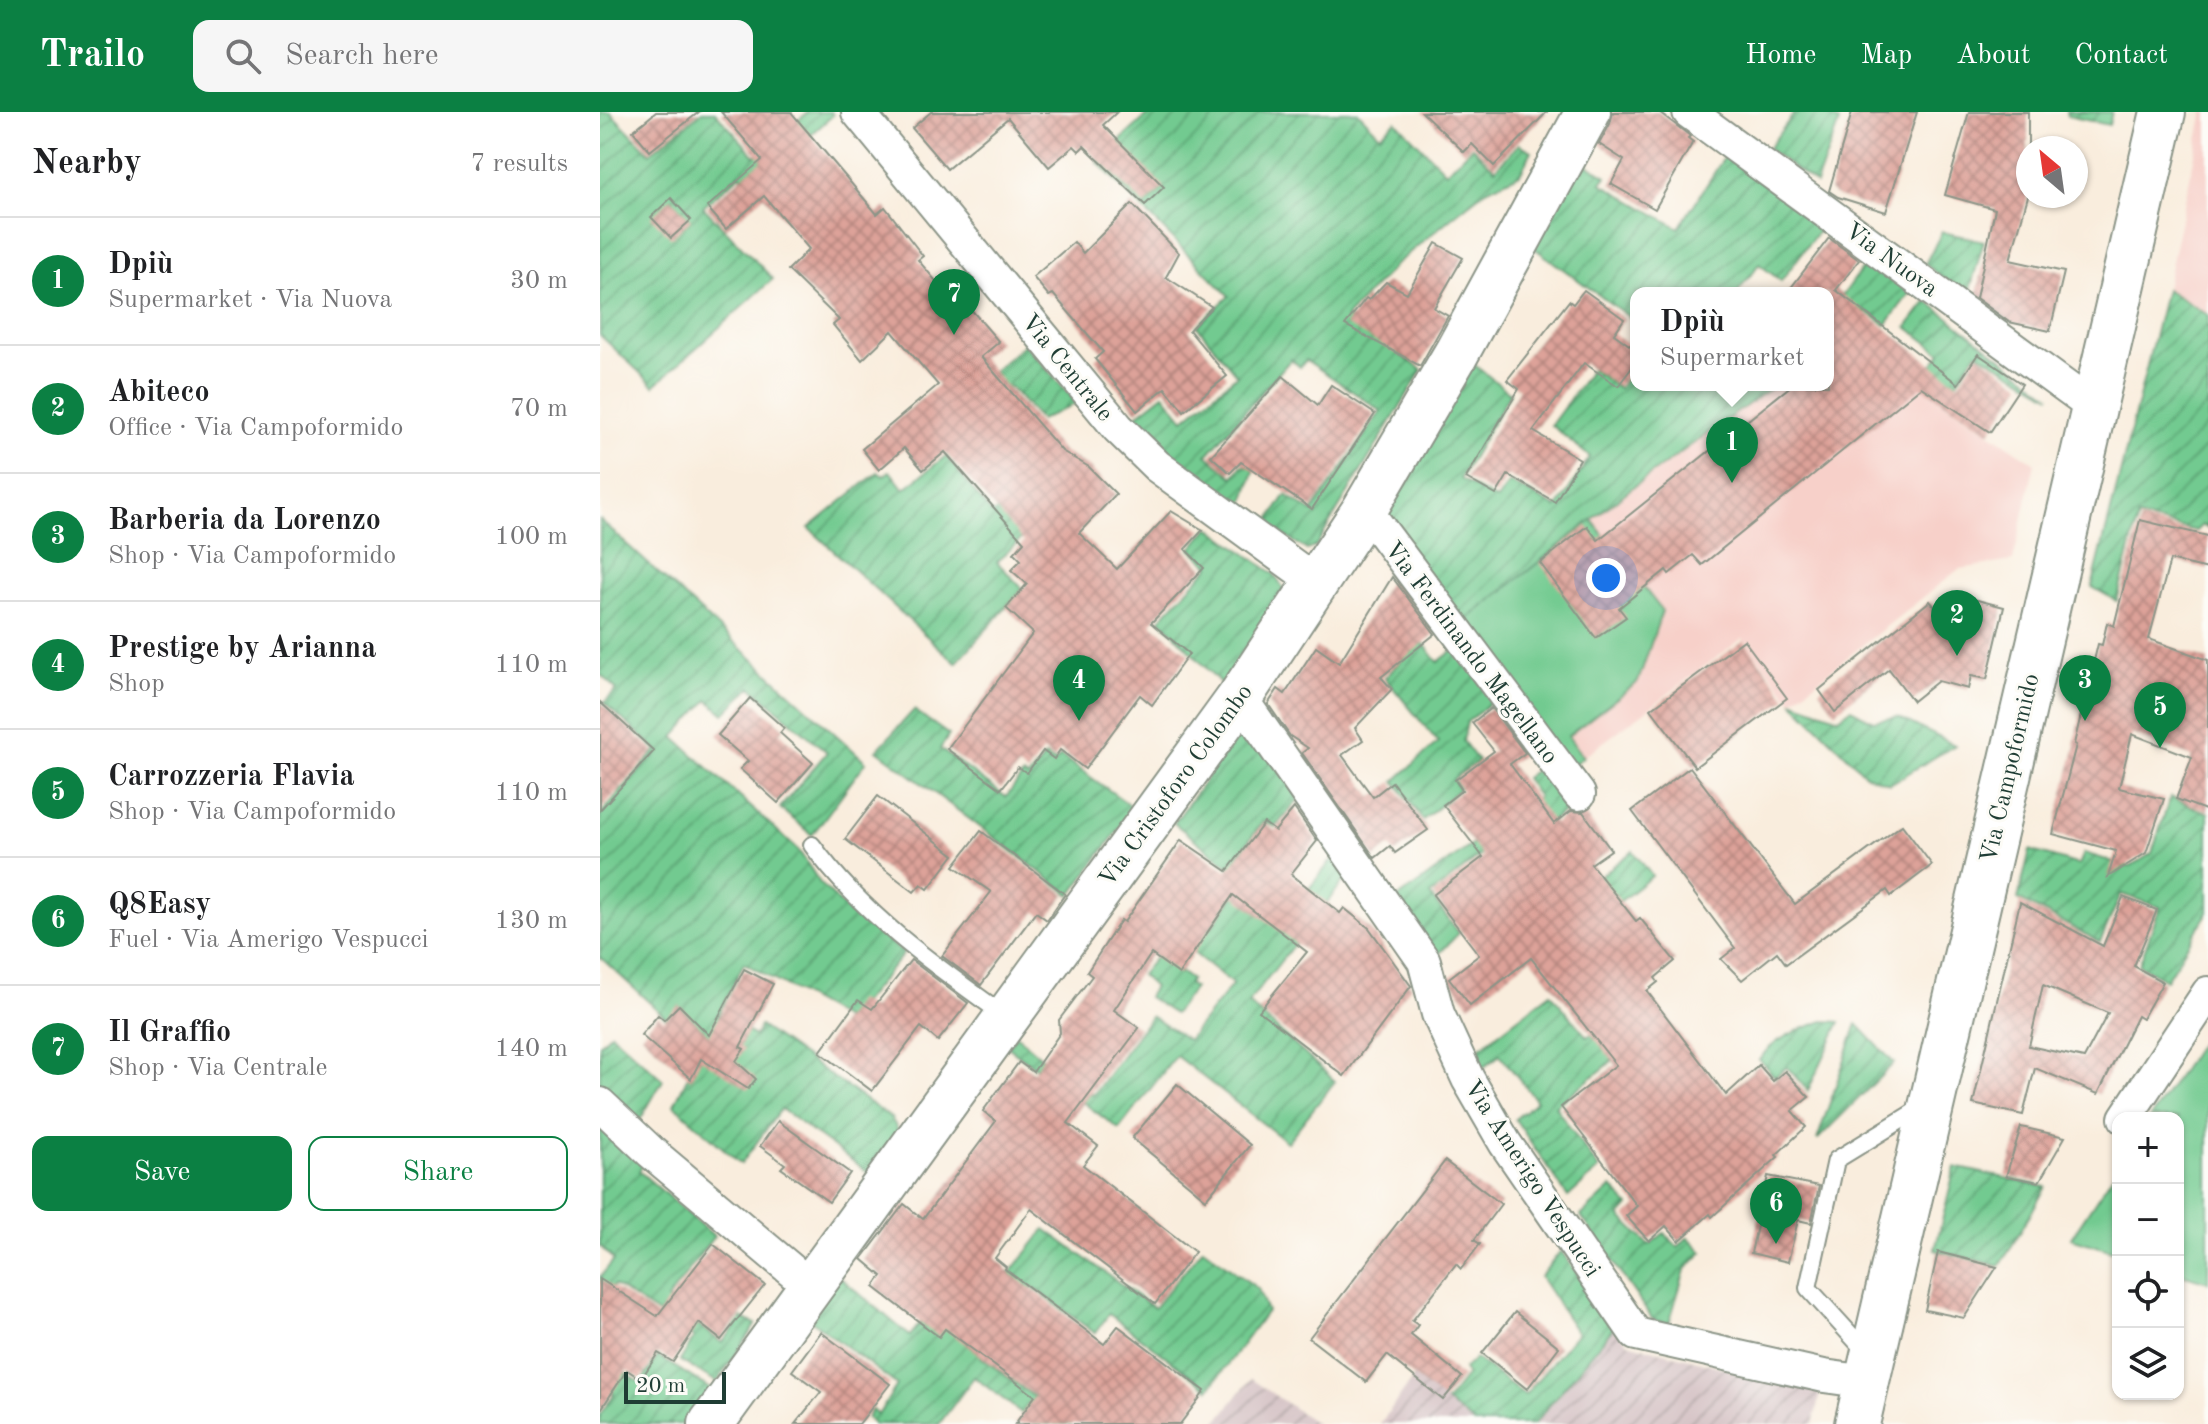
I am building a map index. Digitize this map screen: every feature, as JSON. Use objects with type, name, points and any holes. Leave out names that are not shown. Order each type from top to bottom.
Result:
[{"type":"main road","name":"Via Cristoforo Colombo","points":[[711,1424],[1240,697],[1365,509],[1456,354],[1588,112]]},
{"type":"main road","name":"Via Campoformido","points":[[1857,1424],[2163,112]]},
{"type":"street","name":"Via Centrale","points":[[858,112],[1118,428],[1157,466],[1316,582]]},
{"type":"street","name":"Via Nuova","points":[[1689,112],[2093,407]]},
{"type":"street","name":"Via Ferdinando Magellano","points":[[1365,509],[1579,794]]},
{"type":"street","name":"Via Amerigo Vespucci","points":[[1240,697],[1424,961],[1438,1014],[1468,1079],[1497,1130],[1636,1334],[1824,1376],[1870,1370]]},
{"type":"street","points":[[2129,1112],[2208,993]]},
{"type":"street","points":[[600,1104],[651,1152],[811,1284]]},
{"type":"lane","points":[[812,845],[836,878],[871,913],[1007,1017]]},
{"type":"lane","points":[[1870,1370],[1808,1288],[1836,1160],[1932,1101]]},
{"type":"shaded area","points":[[2204,112],[2208,112],[2208,315],[2166,289]]},
{"type":"shaded area","points":[[1849,332],[1931,394],[2035,463],[2013,561],[1959,569],[1792,701],[1743,638],[1570,767],[1461,624],[1633,487],[1767,391],[1834,391],[1834,370]]},
{"type":"shaded area","points":[[1615,1326],[1628,1343],[1820,1393],[1813,1424],[1534,1424]]},
{"type":"shaded area","points":[[1414,1377],[1475,1424],[1380,1424]]},
{"type":"shaded area","points":[[1251,1379],[1317,1424],[1215,1424]]},
{"type":"green space","points":[[600,112],[610,112],[650,153],[702,112],[715,112],[755,156],[808,112],[831,112],[833,115],[753,187],[740,175],[703,207],[773,279],[654,386],[600,335]]},
{"type":"green space","points":[[1151,112],[1358,112],[1380,135],[1396,121],[1446,172],[1472,147],[1495,169],[1519,144],[1532,151],[1520,174],[1486,190],[1452,217],[1397,263],[1346,317],[1422,370],[1316,546],[1307,550],[1267,524],[1286,495],[1312,512],[1381,411],[1306,360],[1300,367],[1291,359],[1207,455],[1233,477],[1242,465],[1255,468],[1242,508],[1161,454],[1132,419],[1164,394],[1184,419],[1237,375],[1197,326],[1229,296],[1097,162]]},
{"type":"green space","points":[[1795,112],[1824,112],[1839,122],[1816,184],[1768,149]]},
{"type":"green space","points":[[2066,112],[2112,112],[2109,125],[2067,116]]},
{"type":"green space","points":[[1725,156],[1822,226],[1781,281],[1759,264],[1742,287],[1630,287],[1630,318],[1530,245],[1578,159],[1606,176],[1601,183],[1679,228]]},
{"type":"green space","points":[[1942,232],[1984,241],[1968,296],[1925,264]]},
{"type":"green space","points":[[1869,259],[1912,290],[1886,325],[1866,311],[1849,332],[1834,321],[1834,308]]},
{"type":"green space","points":[[2166,289],[2208,315],[2208,529],[2202,525],[2196,531],[2138,517],[2117,601],[2092,587]]},
{"type":"green space","points":[[1927,301],[2051,396],[1977,352],[1944,400],[1920,381],[1941,353],[1907,327]]},
{"type":"green space","points":[[1024,344],[1077,403],[1040,420],[1010,387],[944,444],[930,429]]},
{"type":"green space","points":[[1467,359],[1510,393],[1460,479],[1497,500],[1509,482],[1557,508],[1590,457],[1551,425],[1592,369],[1619,388],[1630,372],[1630,391],[1767,391],[1633,487],[1461,624],[1414,559],[1384,507]]},
{"type":"green space","points":[[946,456],[992,514],[1000,509],[1024,536],[997,562],[1023,589],[956,663],[809,528],[878,472],[883,476],[890,471],[904,489]]},
{"type":"green space","points":[[600,520],[866,762],[812,835],[780,808],[827,752],[751,687],[724,714],[708,700],[674,737],[799,851],[820,883],[851,914],[904,953],[848,1021],[744,963],[718,1015],[755,1036],[760,1026],[891,1118],[899,1132],[869,1173],[781,1109],[741,1164],[674,1105],[701,1050],[600,957],[600,815],[657,750],[604,703],[617,690],[600,674]]},
{"type":"green space","points":[[1592,520],[1662,611],[1638,682],[1568,736],[1583,757],[1570,767],[1461,624]]},
{"type":"green space","points":[[1209,527],[1274,574],[1284,589],[1281,606],[1223,686],[1160,619],[1210,566],[1191,549]]},
{"type":"green space","points":[[1421,640],[1438,662],[1456,648],[1495,699],[1467,722],[1463,741],[1478,761],[1453,779],[1459,789],[1423,820],[1395,781],[1438,742],[1385,678]]},
{"type":"green space","points":[[1792,701],[1839,718],[1851,709],[1873,721],[1898,717],[1955,745],[1890,784],[1866,775]]},
{"type":"green space","points":[[914,710],[949,735],[940,749],[1006,797],[1023,775],[1028,778],[1045,756],[1055,762],[1061,756],[1134,808],[1071,895],[877,750]]},
{"type":"green space","points":[[1247,723],[1299,799],[1275,827],[1263,821],[1239,854],[1289,913],[1337,854],[1350,873],[1248,1003],[1335,1081],[1287,1142],[1176,1056],[1119,1129],[1008,1047],[1016,1035],[1093,1095],[1151,1016],[1188,1040],[1233,984],[1172,936],[1207,925],[1211,928],[1236,892],[1238,874],[1174,823]]},
{"type":"green space","points":[[1541,766],[1571,807],[1525,841],[1569,900],[1633,851],[1652,876],[1570,941],[1488,850],[1430,895],[1459,933],[1438,955],[1397,899],[1538,797],[1525,778]]},
{"type":"green space","points":[[2170,797],[2208,813],[2208,912],[2166,980],[2139,965],[2160,907],[2121,894],[2100,942],[2018,899],[2030,850],[2079,865],[2084,853],[2130,867],[2152,853]]},
{"type":"green space","points":[[1157,955],[1191,980],[1188,984],[1194,988],[1174,1014],[1148,997],[1154,987],[1141,975]]},
{"type":"green space","points":[[1551,993],[1587,1037],[1596,1031],[1618,1057],[1555,1106],[1599,1169],[1568,1197],[1515,1119],[1537,1101],[1500,1055],[1483,1068],[1474,1052]]},
{"type":"green space","points":[[1824,1021],[1840,1022],[1808,1091],[1787,1067],[1775,1077],[1759,1060],[1780,1040]]},
{"type":"green space","points":[[1857,1024],[1894,1063],[1817,1140]]},
{"type":"green space","points":[[2208,1031],[2208,1282],[2184,1275],[2184,1112],[2154,1112]]},
{"type":"green space","points":[[611,1033],[663,1080],[640,1120],[600,1083],[600,1044]]},
{"type":"green space","points":[[600,1124],[644,1164],[639,1171],[714,1236],[667,1300],[722,1343],[742,1318],[756,1324],[717,1382],[680,1361],[694,1338],[614,1285],[600,1305],[600,1277],[614,1260],[600,1246]]},
{"type":"green space","points":[[1955,1167],[2046,1187],[2000,1266],[1935,1250]]},
{"type":"green space","points":[[2112,1176],[2112,1251],[2071,1238]]},
{"type":"green space","points":[[1612,1187],[1629,1206],[1620,1216],[1649,1245],[1664,1233],[1678,1247],[1688,1237],[1703,1252],[1685,1270],[1669,1323],[1653,1320],[1581,1216]]},
{"type":"green space","points":[[1045,1229],[1154,1308],[1203,1248],[1258,1289],[1267,1311],[1209,1389],[1109,1314],[1095,1333],[1032,1287],[981,1357],[1070,1424],[1036,1424],[974,1377],[939,1424],[874,1424],[867,1418],[872,1410],[878,1415],[897,1385],[808,1318],[837,1275],[910,1336],[936,1303],[968,1327]]},
{"type":"green space","points":[[1561,1251],[1615,1326],[1534,1424],[1475,1424],[1446,1402],[1467,1375],[1464,1369],[1475,1358],[1525,1395],[1577,1333],[1540,1277]]},
{"type":"green space","points":[[658,1356],[712,1390],[686,1424],[600,1424],[600,1415],[614,1394],[600,1385],[600,1357],[641,1383]]},
{"type":"building","points":[[656,112],[699,112],[650,151],[633,131]]},
{"type":"building","points":[[721,112],[791,112],[877,214],[885,207],[923,256],[918,260],[956,305],[963,300],[999,342],[981,357],[1062,451],[1089,467],[1116,494],[1079,533],[1117,569],[1171,511],[1203,530],[1185,549],[1204,568],[1151,623],[1189,654],[1152,705],[1140,695],[1085,769],[1060,750],[1054,759],[1043,751],[1027,773],[1018,767],[1001,789],[947,749],[1033,633],[1006,608],[1027,584],[1011,570],[1021,560],[1014,553],[1024,542],[945,452],[923,470],[904,448],[879,470],[862,449],[938,385],[892,331],[862,360],[833,325],[839,320],[788,270],[809,249],[764,196],[726,229],[707,207],[762,160]]},
{"type":"building","points":[[931,112],[1117,112],[1103,125],[1164,187],[1145,205],[1084,146],[1079,151],[1074,146],[1049,167],[1008,118],[947,169],[912,128]]},
{"type":"building","points":[[1422,112],[1547,112],[1494,166],[1472,144],[1464,152]]},
{"type":"building","points":[[1613,112],[1659,112],[1690,136],[1688,138],[1693,142],[1655,209],[1611,184],[1624,160],[1599,144]]},
{"type":"building","points":[[1852,112],[1917,112],[1886,212],[1838,197],[1829,191]]},
{"type":"building","points":[[1969,112],[2028,112],[2028,136],[2016,136],[2016,208],[2025,208],[2010,260],[2064,272],[2050,331],[2009,322],[1976,298],[1995,209],[1945,195]]},
{"type":"building","points":[[671,198],[691,220],[671,238],[651,217]]},
{"type":"building","points":[[1132,204],[1179,253],[1166,277],[1212,307],[1189,330],[1227,376],[1184,411],[1165,388],[1137,411],[1095,359],[1103,352],[1053,294],[1049,296],[1033,277],[1074,242],[1083,253]]},
{"type":"building","points":[[1829,238],[1859,260],[1836,290],[1958,384],[1978,354],[2022,384],[1990,432],[1921,387],[1702,565],[1693,555],[1669,574],[1666,570],[1619,608],[1626,617],[1596,638],[1540,563],[1587,526],[1598,540],[1784,391],[1834,391],[1834,287],[1792,287]]},
{"type":"building","points":[[1436,243],[1463,258],[1434,308],[1448,316],[1420,366],[1345,325],[1366,298],[1369,300],[1386,282],[1407,293]]},
{"type":"building","points":[[1584,290],[1624,319],[1614,334],[1630,346],[1630,370],[1618,386],[1584,363],[1533,431],[1580,459],[1555,502],[1508,475],[1496,495],[1466,478],[1519,389],[1507,380],[1569,301],[1573,304]]},
{"type":"building","points":[[1283,376],[1318,405],[1331,385],[1375,414],[1312,509],[1241,462],[1230,473],[1211,456]]},
{"type":"building","points":[[2140,520],[2208,536],[2208,569],[2170,560],[2149,639],[2208,660],[2208,811],[2176,799],[2192,757],[2132,734],[2119,788],[2164,799],[2146,853],[2108,877],[2116,851],[2053,834],[2098,644],[2102,645],[2107,623],[2114,626]]},
{"type":"building","points":[[1392,577],[1435,634],[1381,677],[1392,689],[1355,728],[1363,740],[1342,755],[1373,797],[1392,782],[1428,830],[1395,853],[1390,846],[1375,858],[1302,753],[1308,748],[1290,736],[1268,704],[1278,689],[1285,694],[1316,647],[1339,663]]},
{"type":"building","points":[[1966,597],[2004,607],[1987,679],[1971,676],[1968,689],[1938,681],[1913,701],[1889,669],[1835,712],[1819,690],[1930,601],[1955,632]]},
{"type":"building","points":[[1744,640],[1787,698],[1695,767],[1651,709]]},
{"type":"building","points":[[750,698],[784,728],[780,733],[813,763],[778,803],[740,769],[748,761],[718,735]]},
{"type":"building","points":[[600,702],[654,751],[600,810]]},
{"type":"building","points":[[1491,708],[1525,753],[1510,764],[1554,824],[1571,811],[1583,812],[1611,850],[1591,864],[1636,921],[1640,918],[1675,961],[1655,978],[1658,982],[1647,991],[1726,1095],[1759,1065],[1773,1081],[1785,1071],[1809,1097],[1792,1111],[1806,1127],[1712,1217],[1710,1214],[1679,1241],[1666,1226],[1649,1241],[1626,1216],[1637,1206],[1561,1107],[1616,1065],[1531,958],[1470,1005],[1449,978],[1479,955],[1433,895],[1483,857],[1443,805],[1462,790],[1455,780],[1494,751],[1472,723]]},
{"type":"building","points":[[1690,767],[1795,904],[1902,825],[1932,865],[1891,896],[1887,890],[1786,964],[1777,952],[1742,980],[1721,959],[1735,948],[1632,811]]},
{"type":"building","points":[[878,796],[954,855],[928,889],[921,884],[914,892],[845,839]]},
{"type":"building","points":[[1294,808],[1317,841],[1291,874],[1340,913],[1344,908],[1369,928],[1411,986],[1344,1076],[1259,1011],[1307,952],[1233,895],[1179,974],[1151,954],[1114,1010],[1139,1028],[1068,1123],[1098,1146],[1083,1165],[1195,1252],[1155,1304],[1031,1209],[995,1258],[1005,1269],[1104,1344],[1118,1326],[1205,1391],[1180,1424],[1015,1424],[1035,1396],[945,1329],[939,1337],[874,1287],[882,1276],[862,1259],[904,1204],[923,1219],[996,1121],[983,1111],[1019,1062],[1033,1072],[1060,1033],[1059,1020],[1092,976],[1087,972],[1121,920],[1124,922],[1181,840],[1227,871],[1264,823],[1275,831]]},
{"type":"building","points":[[981,831],[1065,894],[1047,920],[1036,912],[981,985],[942,956],[991,892],[954,866]]},
{"type":"building","points":[[2123,897],[2157,910],[2134,966],[2163,982],[2142,1019],[2137,1016],[2098,1094],[2035,1068],[2023,1115],[1973,1104],[2020,902],[2103,946]],"holes":[[[2043,985],[2108,1013],[2084,1058],[2029,1046]]]},
{"type":"building","points":[[911,960],[968,1003],[938,1041],[921,1027],[872,1091],[820,1052],[858,1000],[872,1009]]},
{"type":"building","points":[[744,969],[773,984],[740,1047],[744,1049],[736,1061],[756,1079],[748,1089],[701,1059],[691,1079],[641,1035],[658,1015],[664,1020],[679,1005],[709,1035]]},
{"type":"building","points":[[1177,1084],[1250,1145],[1206,1199],[1132,1138]]},
{"type":"building","points":[[778,1121],[850,1173],[829,1202],[781,1168],[785,1164],[760,1146]]},
{"type":"building","points":[[2021,1127],[2065,1137],[2039,1182],[2006,1176]]},
{"type":"building","points":[[1445,1161],[1501,1204],[1474,1240],[1480,1244],[1461,1269],[1456,1264],[1412,1321],[1418,1325],[1411,1335],[1462,1377],[1443,1400],[1387,1355],[1366,1382],[1309,1338]]},
{"type":"building","points":[[1768,1176],[1819,1186],[1811,1223],[1798,1220],[1788,1262],[1751,1253]]},
{"type":"building","points":[[713,1244],[765,1285],[721,1340],[699,1323],[673,1362],[658,1353],[641,1379],[627,1370],[600,1411],[600,1279],[657,1316]]},
{"type":"building","points":[[1938,1252],[1997,1267],[1964,1318],[1925,1310]]},
{"type":"building","points":[[1515,1312],[1559,1347],[1527,1389],[1482,1353]]},
{"type":"building","points":[[821,1332],[890,1384],[859,1424],[795,1424],[821,1392],[792,1371]]},
{"type":"place","name":"Il Graffio","points":[[954,335]]},
{"type":"place","name":"Dpiù","points":[[1732,483]]},
{"type":"place","name":"Abiteco","points":[[1957,656]]},
{"type":"place","name":"Prestige by Arianna","points":[[1079,721]]},
{"type":"place","name":"Barberia da Lorenzo","points":[[2085,721]]},
{"type":"place","name":"Carrozzeria Flavia","points":[[2160,748]]},
{"type":"place","name":"Q8Easy","points":[[1776,1244]]}]
